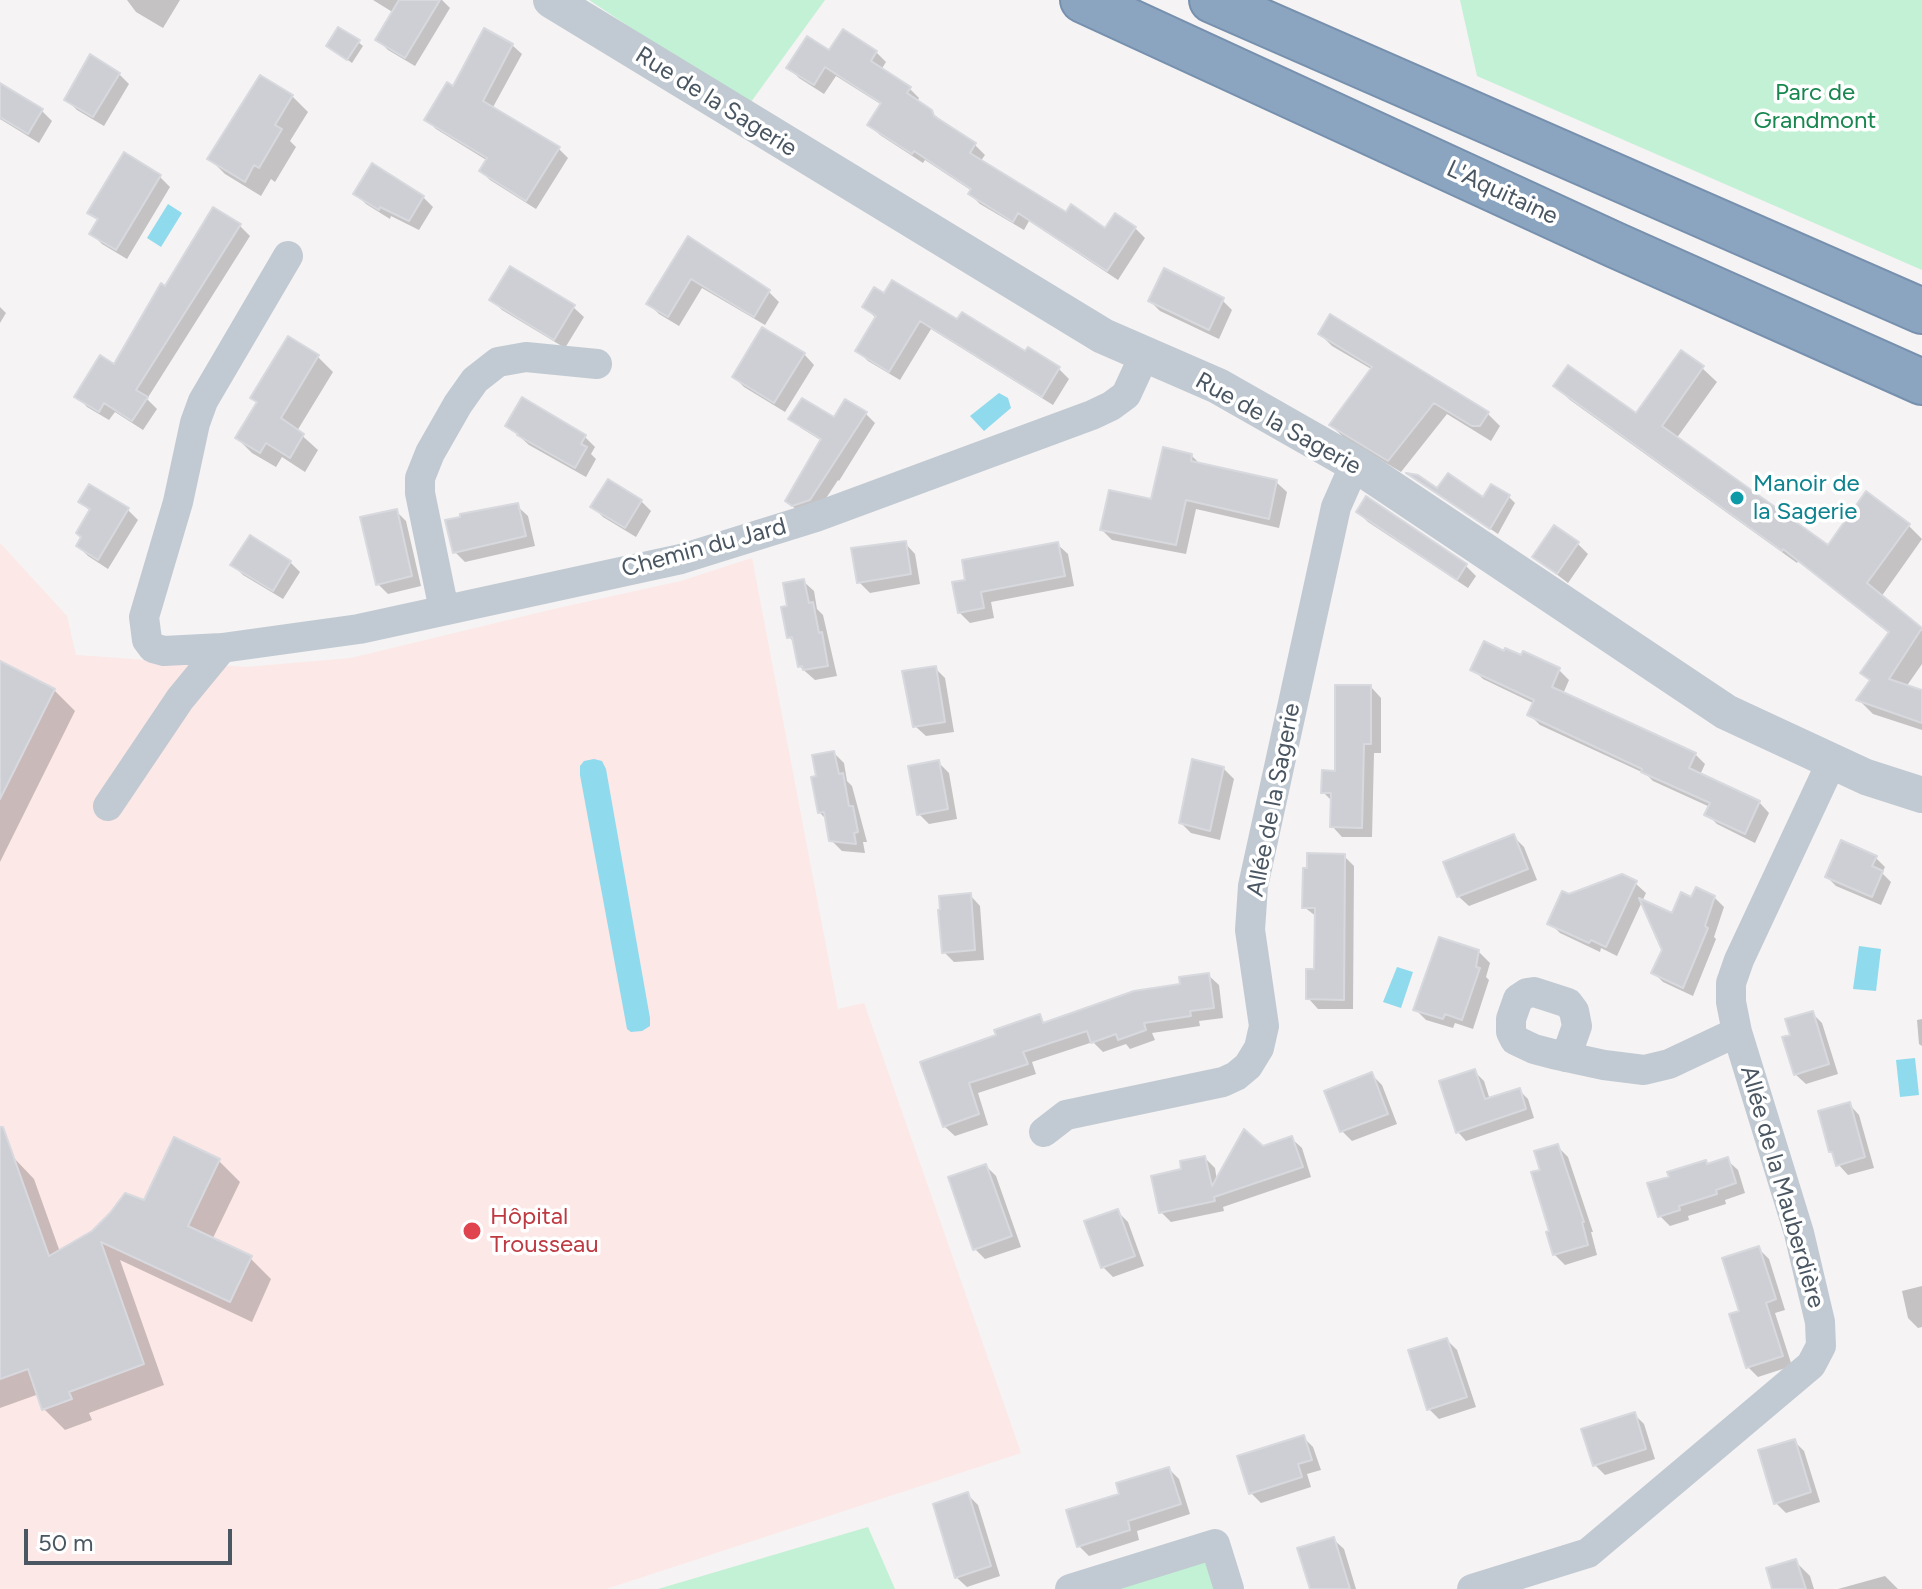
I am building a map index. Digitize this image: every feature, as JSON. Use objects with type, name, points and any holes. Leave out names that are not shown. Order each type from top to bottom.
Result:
[{"type":"highway","name":"L'Aquitaine","points":[[1083,0],[1615,245],[1922,382]]},
{"type":"highway","points":[[1212,0],[1922,311]]},
{"type":"street","name":"Rue de la Sagerie","points":[[551,0],[1026,292],[1103,336],[1218,386],[1355,464],[1726,712],[1866,777],[1922,795]]},
{"type":"street","name":"Chemin du Jard","points":[[288,256],[203,401],[195,423],[178,502],[144,617],[147,640],[153,648],[164,651],[222,648],[359,629],[681,559],[831,512],[1111,406],[1126,395],[1144,356]]},
{"type":"street","points":[[444,610],[420,493],[420,478],[430,453],[458,404],[475,380],[498,362],[526,357],[597,364]]},
{"type":"street","name":"Allée de la Sagerie","points":[[1044,1132],[1055,1120],[1066,1115],[1223,1082],[1248,1066],[1259,1048],[1264,1026],[1250,930],[1253,886],[1336,507],[1355,464]]},
{"type":"street","points":[[108,806],[171,712],[222,648]]},
{"type":"street","name":"Allée de la Mauberdière","points":[[1472,1589],[1588,1553],[1811,1365],[1821,1346],[1820,1322],[1799,1233],[1737,1032],[1731,993],[1739,960],[1832,761]]},
{"type":"street","points":[[1566,1057],[1644,1070],[1669,1064],[1737,1032]]},
{"type":"street","points":[[1070,1589],[1215,1544],[1229,1589]]},
{"type":"shaded area","name":"Hôpital Trousseau","points":[[0,543],[67,616],[76,655],[246,667],[351,658],[681,581],[752,558],[838,1009],[864,1003],[1021,1453],[606,1589],[0,1589]]},
{"type":"green space","points":[[589,0],[825,0],[748,106]]},
{"type":"green space","name":"Parc de Grandmont","points":[[1460,0],[1922,0],[1922,270],[1477,76]]},
{"type":"green space","points":[[868,1527],[895,1589],[658,1589]]},
{"type":"green space","points":[[1205,1558],[1214,1589],[1109,1589]]},
{"type":"water","points":[[168,204],[182,213],[161,247],[147,238]]},
{"type":"water","points":[[999,393],[1008,398],[1011,408],[984,431],[970,416]]},
{"type":"water","points":[[584,761],[602,761],[606,769],[650,1018],[650,1026],[642,1031],[631,1032],[627,1029],[580,775],[580,766]]},
{"type":"water","points":[[1859,946],[1881,949],[1876,991],[1853,989]]},
{"type":"water","points":[[1397,967],[1413,972],[1401,1008],[1383,1002]]},
{"type":"water","points":[[1915,1058],[1919,1095],[1900,1097],[1896,1060]]},
{"type":"building","points":[[399,0],[440,0],[405,58],[375,40]]},
{"type":"building","points":[[338,27],[360,40],[347,60],[326,46]]},
{"type":"building","points":[[484,28],[513,44],[483,101],[560,147],[526,201],[479,171],[487,158],[424,120],[447,82],[453,86]]},
{"type":"building","points":[[843,29],[877,51],[871,61],[911,87],[907,93],[932,110],[934,116],[976,143],[970,153],[1066,212],[1071,204],[1105,228],[1115,213],[1136,227],[1107,271],[1018,213],[1013,222],[968,194],[971,189],[914,151],[912,154],[867,125],[881,103],[825,67],[814,85],[786,68],[807,36],[829,50]]},
{"type":"building","points":[[90,54],[120,73],[93,117],[64,100]]},
{"type":"building","points":[[260,75],[293,95],[275,125],[282,129],[259,168],[254,165],[245,182],[207,159]]},
{"type":"building","points":[[0,83],[43,109],[28,134],[0,117]]},
{"type":"building","points":[[124,152],[161,175],[116,250],[89,234],[98,219],[87,213]]},
{"type":"building","points":[[372,163],[424,196],[409,221],[380,207],[379,210],[353,194]]},
{"type":"building","points":[[213,207],[241,224],[136,390],[148,397],[132,421],[104,403],[99,412],[74,397],[100,355],[114,364],[161,283],[165,286]]},
{"type":"building","points":[[688,236],[770,290],[754,317],[691,279],[668,317],[646,304]]},
{"type":"building","points":[[510,266],[575,305],[554,340],[489,300]]},
{"type":"building","points":[[1164,268],[1224,298],[1209,330],[1148,301]]},
{"type":"building","points":[[892,280],[957,319],[962,312],[1025,351],[1028,347],[1060,367],[1042,397],[920,321],[889,372],[855,351],[876,316],[862,307],[874,287],[884,293]]},
{"type":"building","points":[[1330,314],[1489,412],[1480,426],[1472,426],[1434,403],[1388,461],[1329,425],[1372,367],[1318,334]]},
{"type":"building","points":[[762,327],[805,353],[774,403],[732,377]]},
{"type":"building","points":[[288,336],[319,355],[281,418],[304,434],[290,458],[266,443],[260,453],[235,438],[257,402],[250,398]]},
{"type":"building","points":[[1681,350],[1704,366],[1662,426],[1828,545],[1866,491],[1910,524],[1867,583],[1922,628],[1889,679],[1922,690],[1922,723],[1856,700],[1870,680],[1860,673],[1889,632],[1783,549],[1553,386],[1568,365],[1636,413]]},
{"type":"building","points":[[522,397],[586,435],[581,444],[587,447],[575,468],[505,426]]},
{"type":"building","points":[[802,398],[834,417],[845,399],[867,412],[810,500],[792,506],[785,501],[821,439],[788,419]]},
{"type":"building","points":[[1163,447],[1192,454],[1191,461],[1277,480],[1269,519],[1186,500],[1176,545],[1100,530],[1109,490],[1151,499]]},
{"type":"building","points":[[1406,473],[1418,475],[1437,488],[1448,473],[1483,497],[1491,484],[1510,495],[1490,529]]},
{"type":"building","points":[[608,479],[642,500],[625,528],[590,507]]},
{"type":"building","points":[[89,484],[129,508],[98,560],[76,546],[81,537],[76,533],[90,509],[78,502]]},
{"type":"building","points":[[1366,496],[1467,564],[1457,580],[1356,512]]},
{"type":"building","points":[[518,503],[526,536],[453,553],[445,520],[460,517],[460,514]]},
{"type":"building","points":[[397,509],[412,576],[376,585],[360,517]]},
{"type":"building","points":[[1554,525],[1579,542],[1557,574],[1532,557]]},
{"type":"building","points":[[250,535],[291,561],[273,591],[230,565]]},
{"type":"building","points":[[906,541],[911,574],[857,583],[851,548]]},
{"type":"building","points":[[1058,542],[1065,576],[981,592],[984,608],[958,613],[952,582],[965,580],[962,560]]},
{"type":"building","points":[[804,579],[809,603],[813,602],[819,633],[822,632],[828,666],[803,670],[802,666],[798,667],[792,637],[787,638],[781,607],[787,606],[783,583]]},
{"type":"building","points":[[1484,641],[1504,651],[1505,648],[1521,655],[1523,651],[1560,668],[1552,687],[1696,753],[1689,768],[1760,801],[1745,834],[1704,815],[1710,803],[1527,715],[1534,700],[1470,670]]},
{"type":"building","points":[[0,661],[55,689],[0,799]]},
{"type":"building","points":[[936,666],[945,722],[913,727],[902,671]]},
{"type":"building","points":[[1335,685],[1371,685],[1371,744],[1364,744],[1362,828],[1330,827],[1331,793],[1321,793],[1322,770],[1335,771]]},
{"type":"building","points":[[834,751],[839,774],[843,773],[849,806],[853,806],[858,832],[854,833],[856,844],[829,841],[824,812],[818,813],[811,777],[816,776],[812,755]]},
{"type":"building","points":[[1192,759],[1224,767],[1210,831],[1179,823]]},
{"type":"building","points":[[939,760],[948,809],[917,815],[908,766]]},
{"type":"building","points":[[1514,834],[1528,869],[1457,897],[1443,862]]},
{"type":"building","points":[[1841,840],[1877,856],[1872,866],[1883,871],[1872,897],[1825,877]]},
{"type":"building","points":[[1307,853],[1345,854],[1344,1000],[1306,999],[1306,969],[1314,969],[1315,908],[1302,908],[1303,868],[1307,868]]},
{"type":"building","points":[[1622,874],[1637,881],[1606,947],[1591,940],[1589,943],[1547,924],[1562,891],[1569,894]]},
{"type":"building","points":[[1696,887],[1715,896],[1705,926],[1708,928],[1683,988],[1651,973],[1662,950],[1639,898],[1672,913],[1681,892],[1691,897]]},
{"type":"building","points":[[971,893],[975,950],[942,953],[939,896]]},
{"type":"building","points":[[1439,937],[1479,950],[1476,967],[1480,968],[1462,1020],[1445,1014],[1443,1019],[1413,1010]]},
{"type":"building","points":[[1209,973],[1214,1008],[1190,1011],[1191,1016],[1144,1023],[1146,1030],[1118,1040],[1116,1034],[1091,1043],[1087,1031],[1023,1052],[1028,1064],[969,1083],[979,1114],[943,1127],[920,1062],[996,1035],[994,1030],[1040,1014],[1043,1023],[1134,991],[1180,984],[1179,977]]},
{"type":"building","points":[[1813,1011],[1829,1064],[1794,1075],[1782,1037],[1790,1035],[1785,1019]]},
{"type":"building","points":[[1475,1069],[1485,1099],[1520,1088],[1526,1109],[1456,1133],[1439,1081]]},
{"type":"building","points":[[1372,1072],[1388,1114],[1340,1132],[1324,1091]]},
{"type":"building","points":[[1850,1102],[1865,1157],[1836,1166],[1818,1111]]},
{"type":"building","points":[[0,1127],[3,1127],[49,1256],[92,1231],[125,1193],[144,1200],[174,1137],[220,1159],[188,1226],[252,1256],[230,1302],[101,1242],[144,1364],[69,1392],[72,1399],[42,1410],[28,1369],[0,1379]]},
{"type":"building","points":[[1244,1129],[1263,1146],[1292,1136],[1303,1167],[1214,1197],[1215,1201],[1159,1213],[1151,1176],[1181,1169],[1180,1161],[1205,1156],[1212,1186]]},
{"type":"building","points":[[1558,1144],[1584,1222],[1588,1245],[1553,1255],[1531,1172],[1540,1170],[1534,1151]]},
{"type":"building","points":[[1728,1157],[1736,1183],[1716,1190],[1717,1194],[1679,1206],[1680,1210],[1658,1217],[1647,1183],[1669,1177],[1667,1172]]},
{"type":"building","points":[[986,1164],[1012,1236],[973,1250],[948,1177]]},
{"type":"building","points":[[1118,1209],[1135,1256],[1101,1268],[1084,1221]]},
{"type":"building","points":[[1759,1246],[1776,1299],[1766,1303],[1783,1356],[1746,1368],[1729,1314],[1739,1311],[1722,1258]]},
{"type":"building","points":[[1447,1338],[1467,1397],[1427,1410],[1408,1350]]},
{"type":"building","points":[[1635,1412],[1646,1449],[1593,1466],[1581,1429]]},
{"type":"building","points":[[1304,1435],[1312,1460],[1298,1464],[1302,1477],[1249,1494],[1237,1456]]},
{"type":"building","points":[[1795,1439],[1811,1492],[1774,1504],[1758,1450]]},
{"type":"building","points":[[1169,1467],[1181,1504],[1128,1521],[1130,1530],[1077,1547],[1066,1510],[1119,1494],[1116,1483]]},
{"type":"building","points":[[968,1492],[991,1566],[955,1578],[933,1504]]},
{"type":"building","points":[[1334,1537],[1350,1589],[1310,1589],[1297,1548]]},
{"type":"building","points":[[1796,1559],[1806,1589],[1772,1589],[1766,1568]]},
{"type":"place","name":"Manoir de la Sagerie","points":[[1737,498]]},
{"type":"place","name":"Hôpital Trousseau","points":[[472,1231]]}]
